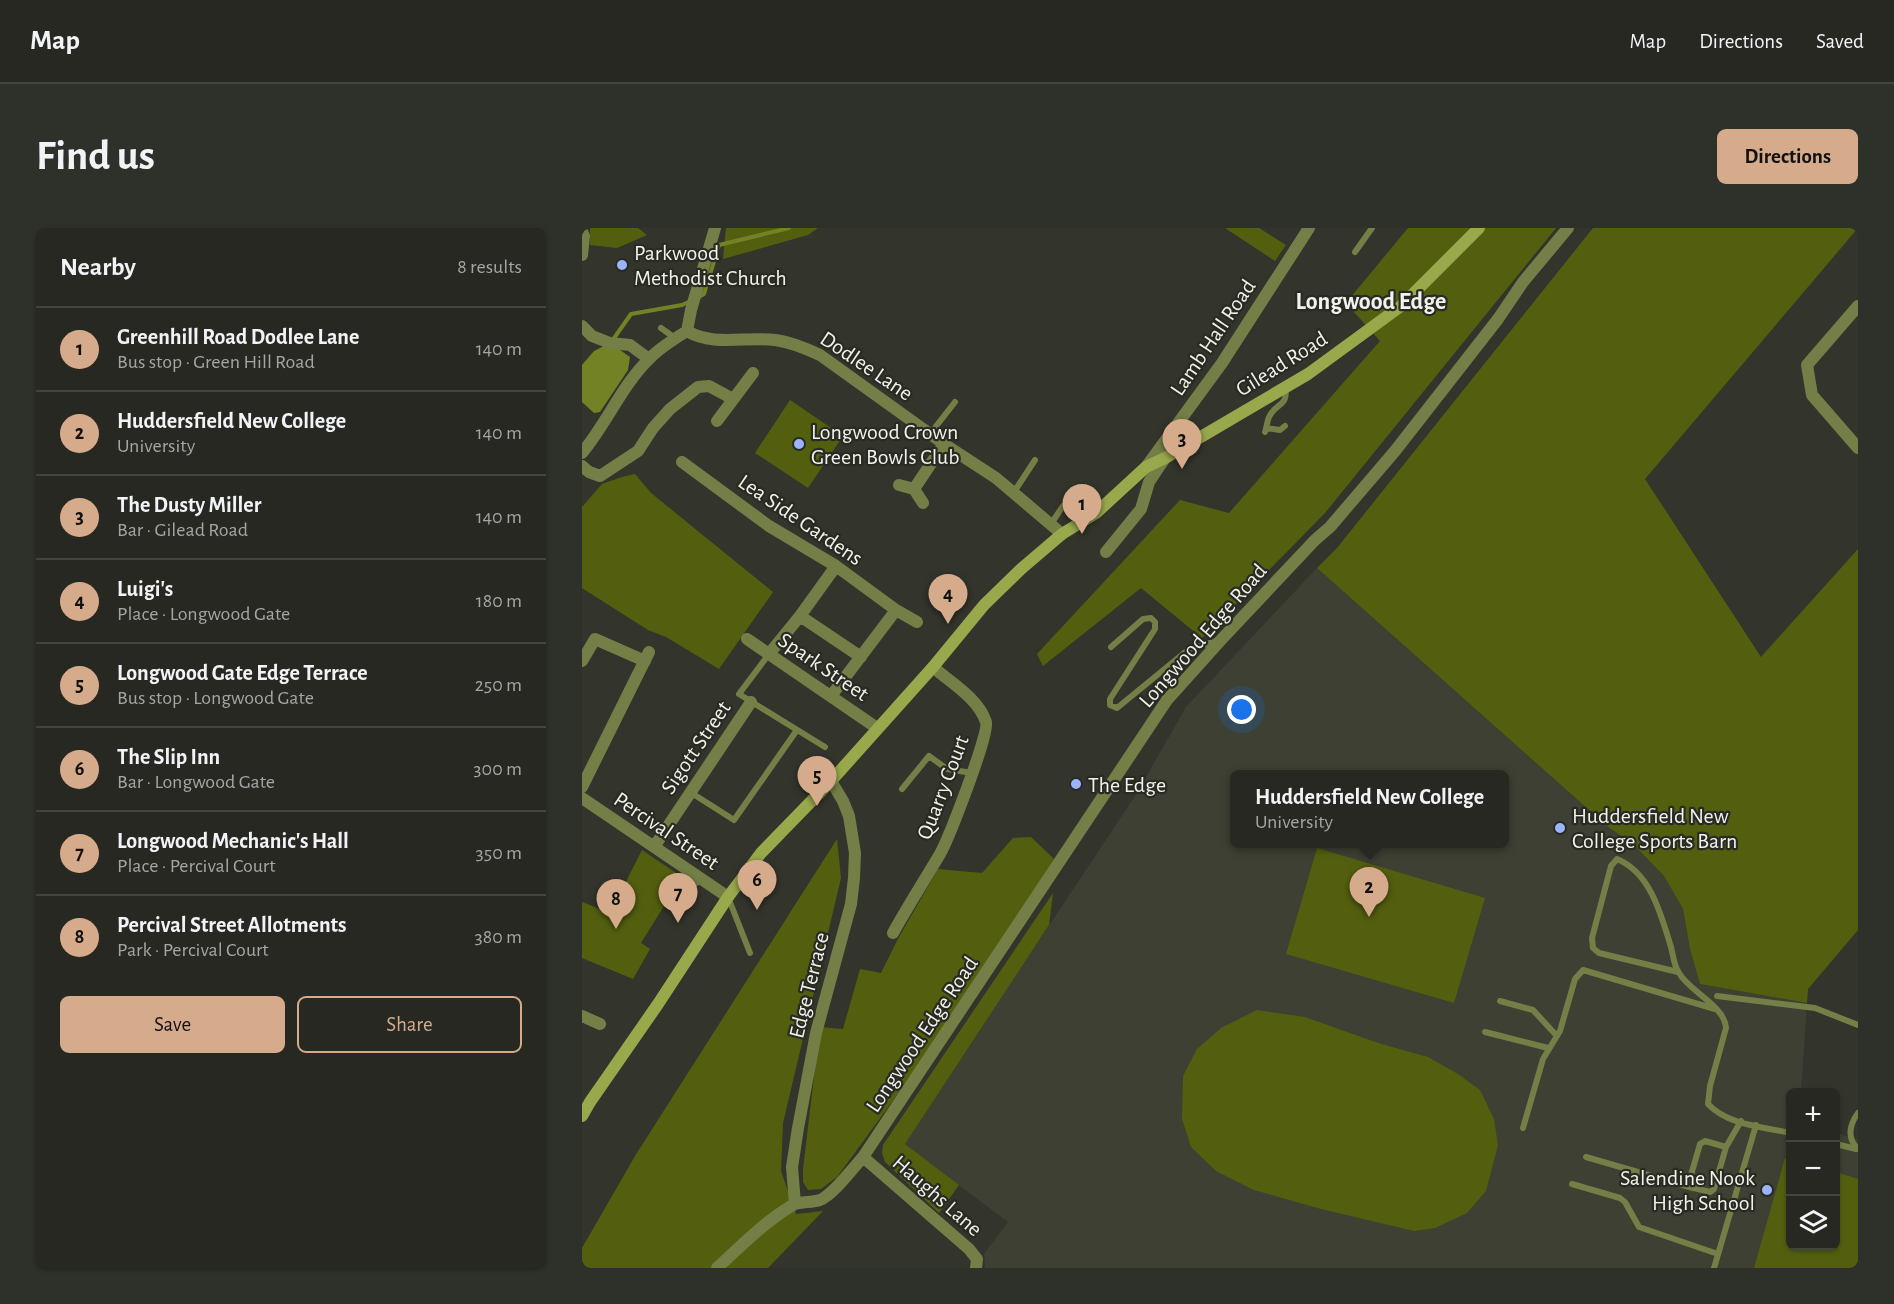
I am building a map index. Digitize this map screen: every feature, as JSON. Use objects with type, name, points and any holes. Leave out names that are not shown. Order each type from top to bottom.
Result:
[{"type":"street","name":"Lamb Hall Road","points":[[1146,467],[1222,363],[1308,228]]},
{"type":"street","name":"Gilead Road","points":[[582,1116],[728,897],[761,853],[831,781],[984,606],[1021,569],[1062,534],[1096,513],[1146,467],[1308,374],[1401,306],[1479,228]]},
{"type":"street","name":"Longwood Edge Road","points":[[795,1203],[823,1199],[863,1157],[1167,700],[1220,640],[1330,527],[1388,460],[1498,320],[1523,282],[1568,228]]},
{"type":"street","points":[[582,453],[597,436],[627,386],[649,359],[675,338],[692,334],[691,310],[713,230]]},
{"type":"street","points":[[582,232],[584,236],[582,255]]},
{"type":"street","points":[[1858,306],[1807,365],[1812,395],[1858,448]]},
{"type":"street","points":[[582,326],[591,336],[610,343],[630,345],[649,359]]},
{"type":"street","name":"Dodlee Lane","points":[[692,334],[716,340],[775,340],[797,345],[820,355],[1014,492],[1062,534]]},
{"type":"street","points":[[717,421],[753,373]]},
{"type":"street","points":[[582,466],[589,472],[600,476],[620,464],[638,451],[653,428],[670,409],[698,387],[709,386],[733,399]]},
{"type":"street","points":[[914,489],[944,444]]},
{"type":"street","points":[[1106,552],[1141,509],[1149,482],[1165,458]]},
{"type":"street","name":"Lea Side Gardens","points":[[682,462],[769,526],[836,566],[896,610],[917,622]]},
{"type":"street","points":[[899,485],[914,489],[923,503]]},
{"type":"street","points":[[769,654],[836,566]]},
{"type":"street","points":[[831,696],[896,610]]},
{"type":"street","points":[[800,616],[861,657]]},
{"type":"street","points":[[582,661],[595,639],[647,657],[582,787]]},
{"type":"street","name":"Spark Street","points":[[747,639],[877,728]]},
{"type":"street","name":"Quarry Court","points":[[893,933],[941,852],[982,746],[987,725],[980,707],[933,667]]},
{"type":"street","name":"Sigott Street","points":[[654,847],[751,702]]},
{"type":"street","name":"Edge Terrace","points":[[795,1203],[792,1167],[798,1128],[816,1033],[851,904],[854,878],[855,853],[849,816],[831,781]]},
{"type":"street","name":"Percival Street","points":[[582,798],[728,897]]},
{"type":"street","points":[[677,906],[697,876]]},
{"type":"street","points":[[582,1016],[600,1024]]},
{"type":"street","name":"Haughs Lane","points":[[863,1157],[969,1249],[977,1259],[976,1268]]},
{"type":"street","points":[[717,1268],[767,1223],[795,1203]]},
{"type":"lane","points":[[1355,252],[1372,228]]},
{"type":"lane","points":[[662,328],[675,338]]},
{"type":"lane","points":[[1285,387],[1287,396],[1285,401],[1269,416],[1266,430],[1280,430],[1285,426]]},
{"type":"lane","points":[[930,434],[955,402]]},
{"type":"lane","points":[[1014,492],[1035,460]]},
{"type":"lane","points":[[1051,525],[1063,506],[1071,503],[1087,507],[1096,513]]},
{"type":"lane","points":[[1111,648],[1143,618],[1151,618],[1155,622],[1155,629],[1110,699],[1110,705],[1117,708],[1189,649],[1220,640]]},
{"type":"lane","points":[[769,654],[738,694],[825,747]]},
{"type":"lane","points":[[689,792],[734,820],[797,730]]},
{"type":"lane","points":[[902,789],[929,756],[947,769],[972,773]]},
{"type":"lane","points":[[1678,972],[1599,952],[1593,948],[1592,938],[1611,866],[1617,859],[1636,870],[1650,892],[1662,919],[1678,972],[1692,988],[1718,1010],[1725,1022],[1726,1028],[1710,1086],[1708,1104],[1715,1112],[1786,1132]]},
{"type":"lane","points":[[728,897],[750,953]]},
{"type":"lane","points":[[1523,1128],[1543,1059],[1560,1031],[1575,979],[1582,970],[1718,1010]]},
{"type":"lane","points":[[1717,996],[1815,1008],[1858,1025]]},
{"type":"lane","points":[[1500,1001],[1533,1010],[1557,1036]]},
{"type":"lane","points":[[1485,1032],[1548,1048]]},
{"type":"lane","points":[[1857,1149],[1852,1142],[1850,1130],[1853,1119],[1858,1113]]},
{"type":"lane","points":[[1586,1156],[1710,1192],[1714,1189],[1726,1147],[1741,1121]]},
{"type":"lane","points":[[1714,1268],[1756,1125]]},
{"type":"lane","points":[[1694,1188],[1689,1182],[1700,1144],[1705,1141],[1726,1147]]},
{"type":"lane","points":[[1840,1145],[1857,1149]]},
{"type":"lane","points":[[1572,1184],[1620,1198],[1625,1202],[1639,1227],[1718,1254]]},
{"type":"shaded area","points":[[590,228],[638,228],[647,235],[617,248],[590,245]]},
{"type":"shaded area","points":[[726,228],[818,228],[808,235],[723,259]]},
{"type":"shaded area","points":[[1225,228],[1259,228],[1286,245],[1275,261]]},
{"type":"shaded area","points":[[1408,228],[1556,228],[1325,513],[1202,638],[1141,588],[1043,666],[1037,654],[1180,500],[1229,513],[1380,341],[1346,303]]},
{"type":"shaded area","points":[[1593,228],[1858,228],[1645,479],[1761,657],[1858,549],[1858,930],[1808,989],[1807,1003],[1700,984],[1690,949],[1683,909],[1664,876],[1633,844],[1607,826],[1317,568],[1337,548]]},
{"type":"shaded area","points":[[610,343],[630,357],[628,370],[600,412],[594,413],[582,402],[582,365],[594,351]]},
{"type":"shaded area","name":"Longwood Crown Green Bowls Club","points":[[790,400],[843,436],[808,488],[755,453]]},
{"type":"shaded area","points":[[635,474],[651,493],[773,592],[719,669],[666,637],[648,630],[582,588],[582,507],[602,484]]},
{"type":"shaded area","points":[[1317,568],[1607,826],[1633,844],[1664,876],[1683,909],[1690,949],[1700,984],[1807,1003],[1801,1088],[1786,1088],[1786,1250],[1840,1250],[1840,1134],[1858,1140],[1858,1268],[985,1268],[984,1254],[1008,1222],[904,1144],[1137,793],[1186,707]]},
{"type":"shaded area","points":[[1031,837],[1054,859],[1024,907],[908,1080],[837,1177],[821,1189],[808,1190],[803,1182],[803,1169],[820,1027],[843,1029],[860,969],[881,973],[938,869],[982,873],[1013,838]]},
{"type":"shaded area","points":[[837,839],[841,878],[783,1123],[781,1171],[796,1214],[823,1211],[768,1268],[582,1268],[582,1248],[635,1156]]},
{"type":"shaded area","points":[[1317,848],[1485,898],[1454,1003],[1286,954]]},
{"type":"shaded area","points":[[642,850],[682,877],[641,943],[650,949],[633,979],[582,958],[582,902],[610,913]]},
{"type":"shaded area","points":[[1053,893],[1049,925],[905,1144],[959,1185],[939,1213],[885,1162],[882,1153],[883,1145]]},
{"type":"shaded area","points":[[1257,1010],[1305,1017],[1378,1043],[1428,1057],[1480,1090],[1494,1119],[1498,1145],[1486,1191],[1467,1213],[1435,1228],[1414,1231],[1321,1209],[1254,1190],[1216,1171],[1191,1147],[1182,1119],[1183,1076],[1197,1049],[1221,1028]]},
{"type":"shaded area","points":[[1785,1158],[1786,1250],[1840,1250],[1840,1173],[1858,1179],[1858,1268],[1754,1268]]},
{"type":"waterway","points":[[697,298],[704,294],[719,245],[789,228]]},
{"type":"waterway","points":[[612,341],[631,314],[682,305],[691,301]]},
{"type":"place","name":"Parkwood Methodist Church","points":[[622,265]]},
{"type":"place","name":"Longwood Crown Green Bowls Club","points":[[799,444]]},
{"type":"place","name":"The Dusty Miller","points":[[1182,469]]},
{"type":"place","name":"Greenhill Road Dodlee Lane","points":[[1082,534]]},
{"type":"place","name":"Luigi's","points":[[948,624]]},
{"type":"place","name":"The Edge","points":[[1076,784]]},
{"type":"place","name":"Longwood Gate Edge Terrace","points":[[817,806]]},
{"type":"place","name":"Huddersfield New College Sports Barn","points":[[1560,828]]},
{"type":"place","name":"The Slip Inn","points":[[757,910]]},
{"type":"place","name":"Huddersfield New College","points":[[1369,917]]},
{"type":"place","name":"Longwood Mechanic's Hall","points":[[678,923]]},
{"type":"place","name":"Percival Street Allotments","points":[[616,929]]},
{"type":"place","name":"Salendine Nook High School","points":[[1767,1190]]},
{"type":"district","name":"Longwood Edge","points":[[1371,301]]}]
